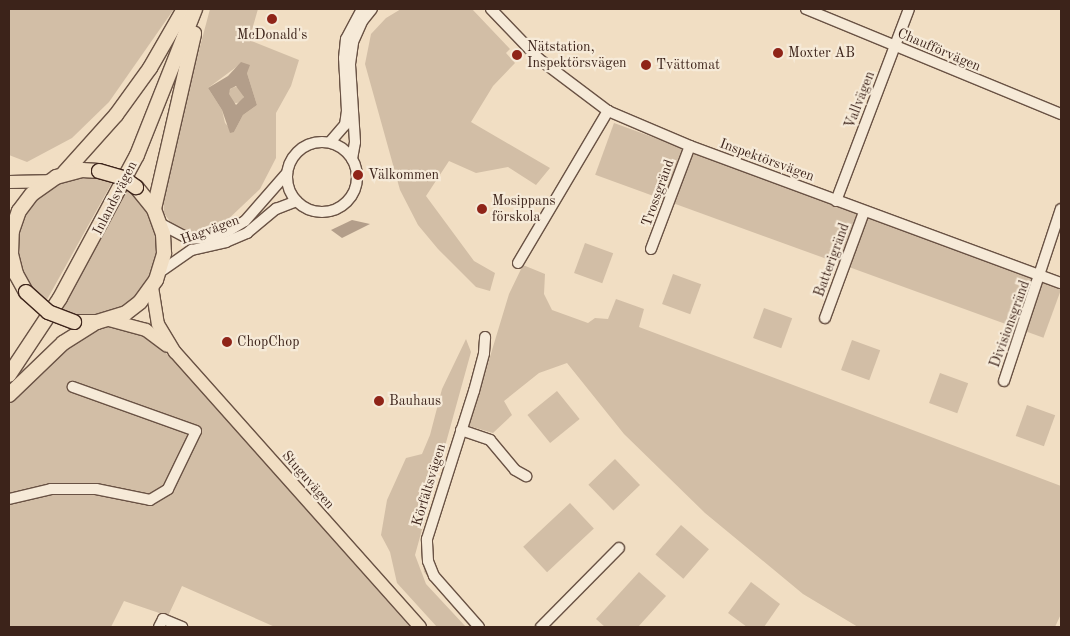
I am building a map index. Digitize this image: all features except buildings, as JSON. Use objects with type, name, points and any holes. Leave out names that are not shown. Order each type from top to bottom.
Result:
[{"type":"highway","points":[[64,173],[116,115],[150,68],[184,9]]},
{"type":"highway","name":"Inlandsvägen","points":[[9,365],[57,294],[93,233],[131,153],[189,9]]},
{"type":"highway","name":"Inlandsvägen","points":[[9,375],[60,298],[110,207],[141,146],[195,9]]},
{"type":"highway","points":[[154,209],[200,9]]},
{"type":"highway","points":[[9,395],[63,343],[103,321],[133,308],[152,287],[160,272],[164,253],[161,224],[154,209],[136,187],[115,175],[99,171],[64,173],[48,180],[25,202],[10,225],[10,259],[26,292],[48,312],[74,322],[103,321]]},
{"type":"main road","points":[[9,182],[48,180]]},
{"type":"main road","name":"Stuguvägen","points":[[152,287],[158,324],[175,352],[420,627]]},
{"type":"main road","name":"Stuguvägen","points":[[103,321],[146,330],[175,352]]},
{"type":"street","points":[[330,142],[340,134],[344,125],[347,111],[344,58],[346,39],[362,9]]},
{"type":"street","points":[[352,159],[344,149],[330,142],[312,143],[300,149],[290,160],[287,173],[288,187],[297,201],[311,210],[321,212],[345,204],[356,185],[352,159],[355,142],[350,64],[354,42],[363,20],[372,9]]},
{"type":"street","name":"Chaufförvägen","points":[[806,9],[1061,114]]},
{"type":"street","name":"Vallvägen","points":[[836,201],[909,9]]},
{"type":"street","name":"Inspektörsvägen","points":[[492,10],[539,59],[608,111],[690,146],[864,212],[1061,283]]},
{"type":"street","points":[[518,262],[608,111]]},
{"type":"street","name":"Trossgränd","points":[[651,250],[690,146]]},
{"type":"street","name":"Hagvägen","points":[[161,224],[189,239],[213,237],[245,221],[287,173]]},
{"type":"street","name":"Hagvägen","points":[[160,272],[192,250],[226,242],[247,232],[276,209],[297,201]]},
{"type":"street","name":"Divisionsgränd","points":[[1004,381],[1041,276],[1061,209]]},
{"type":"street","name":"Batterigränd","points":[[826,318],[864,212]]},
{"type":"street","name":"Körfältsvägen","points":[[479,627],[434,576],[428,561],[427,539],[484,353],[485,336]]},
{"type":"street","points":[[9,499],[60,489],[96,489],[150,500],[168,490],[196,431],[73,387]]},
{"type":"street","points":[[461,430],[490,440],[515,470],[526,476]]},
{"type":"street","points":[[541,627],[619,548]]},
{"type":"street","points":[[161,623],[182,627]]},
{"type":"shaded area","points":[[9,9],[174,9],[109,102],[72,138],[27,162],[9,155]]},
{"type":"shaded area","points":[[210,9],[258,9],[249,40],[299,60],[291,86],[276,113],[276,158],[260,189],[221,226],[204,231],[187,232],[173,226],[164,213],[163,186]],"holes":[[[239,65],[247,73],[257,105],[243,115],[234,132],[225,123],[222,110],[208,88]]]},
{"type":"shaded area","points":[[401,9],[472,9],[510,49],[506,53],[515,63],[493,86],[471,122],[550,168],[536,185],[508,167],[476,173],[449,161],[426,196],[474,261],[495,273],[490,291],[476,287],[438,249],[418,225],[400,190],[365,64],[371,34],[386,18]]},
{"type":"shaded area","points":[[241,62],[250,65],[247,73],[257,105],[243,115],[234,132],[230,133],[222,110],[208,88],[228,76]],"holes":[[[236,86],[244,97],[236,105],[229,94],[230,89]]]},
{"type":"shaded area","points":[[236,87],[242,89],[244,95],[242,101],[236,103],[230,101],[228,95],[230,89]]},
{"type":"shaded area","points":[[614,123],[1061,286],[1043,338],[595,175]]},
{"type":"shaded area","points":[[82,175],[114,179],[44,305],[19,270],[16,237],[27,207],[51,185]]},
{"type":"shaded area","points":[[129,188],[146,204],[159,234],[157,267],[132,304],[91,319],[58,313]]},
{"type":"shaded area","points":[[352,220],[370,224],[342,238],[331,230]]},
{"type":"shaded area","points":[[585,243],[613,253],[602,283],[574,273]]},
{"type":"shaded area","points":[[523,265],[545,274],[544,294],[552,310],[588,323],[595,318],[608,319],[616,299],[644,309],[639,327],[1061,486],[1061,614],[1055,627],[858,627],[803,594],[705,513],[624,434],[567,363],[539,373],[504,401],[512,415],[493,433],[469,426],[509,294]]},
{"type":"shaded area","points":[[673,274],[701,284],[690,314],[662,304]]},
{"type":"shaded area","points":[[764,308],[792,318],[781,348],[753,338]]},
{"type":"shaded area","points":[[105,325],[140,331],[175,361],[410,627],[275,627],[182,586],[168,616],[124,601],[111,627],[9,627],[9,402],[64,346]]},
{"type":"shaded area","points":[[466,339],[471,352],[415,555],[426,584],[466,627],[437,627],[397,583],[390,552],[381,535],[387,500],[406,458],[422,454],[430,435],[442,389]]},
{"type":"shaded area","points":[[852,340],[880,350],[869,380],[841,370]]},
{"type":"shaded area","points":[[940,373],[968,383],[957,413],[929,403]]},
{"type":"shaded area","points":[[557,391],[580,419],[550,443],[527,415]]},
{"type":"shaded area","points":[[1027,405],[1055,415],[1044,446],[1016,436]]},
{"type":"shaded area","points":[[615,459],[640,485],[613,511],[588,485]]},
{"type":"shaded area","points":[[440,476],[427,570],[474,627],[470,627],[424,572],[421,540]]},
{"type":"shaded area","points":[[570,503],[594,529],[547,572],[523,547]]},
{"type":"shaded area","points":[[681,525],[709,549],[683,579],[655,554]]},
{"type":"shaded area","points":[[639,572],[666,596],[638,627],[605,627],[596,619]]},
{"type":"shaded area","points":[[751,582],[780,604],[764,627],[747,627],[728,613]]},
{"type":"place","name":"McDonald's","points":[[272,19]]},
{"type":"place","name":"Moxter AB","points":[[778,53]]},
{"type":"place","name":"Nätstation, Inspektörsvägen","points":[[517,55]]},
{"type":"place","name":"Tvättomat","points":[[646,65]]},
{"type":"place","name":"Välkommen","points":[[358,175]]},
{"type":"place","name":"Mosippans förskola","points":[[482,209]]},
{"type":"place","name":"ChopChop","points":[[227,342]]},
{"type":"place","name":"Bauhaus","points":[[379,401]]}]
